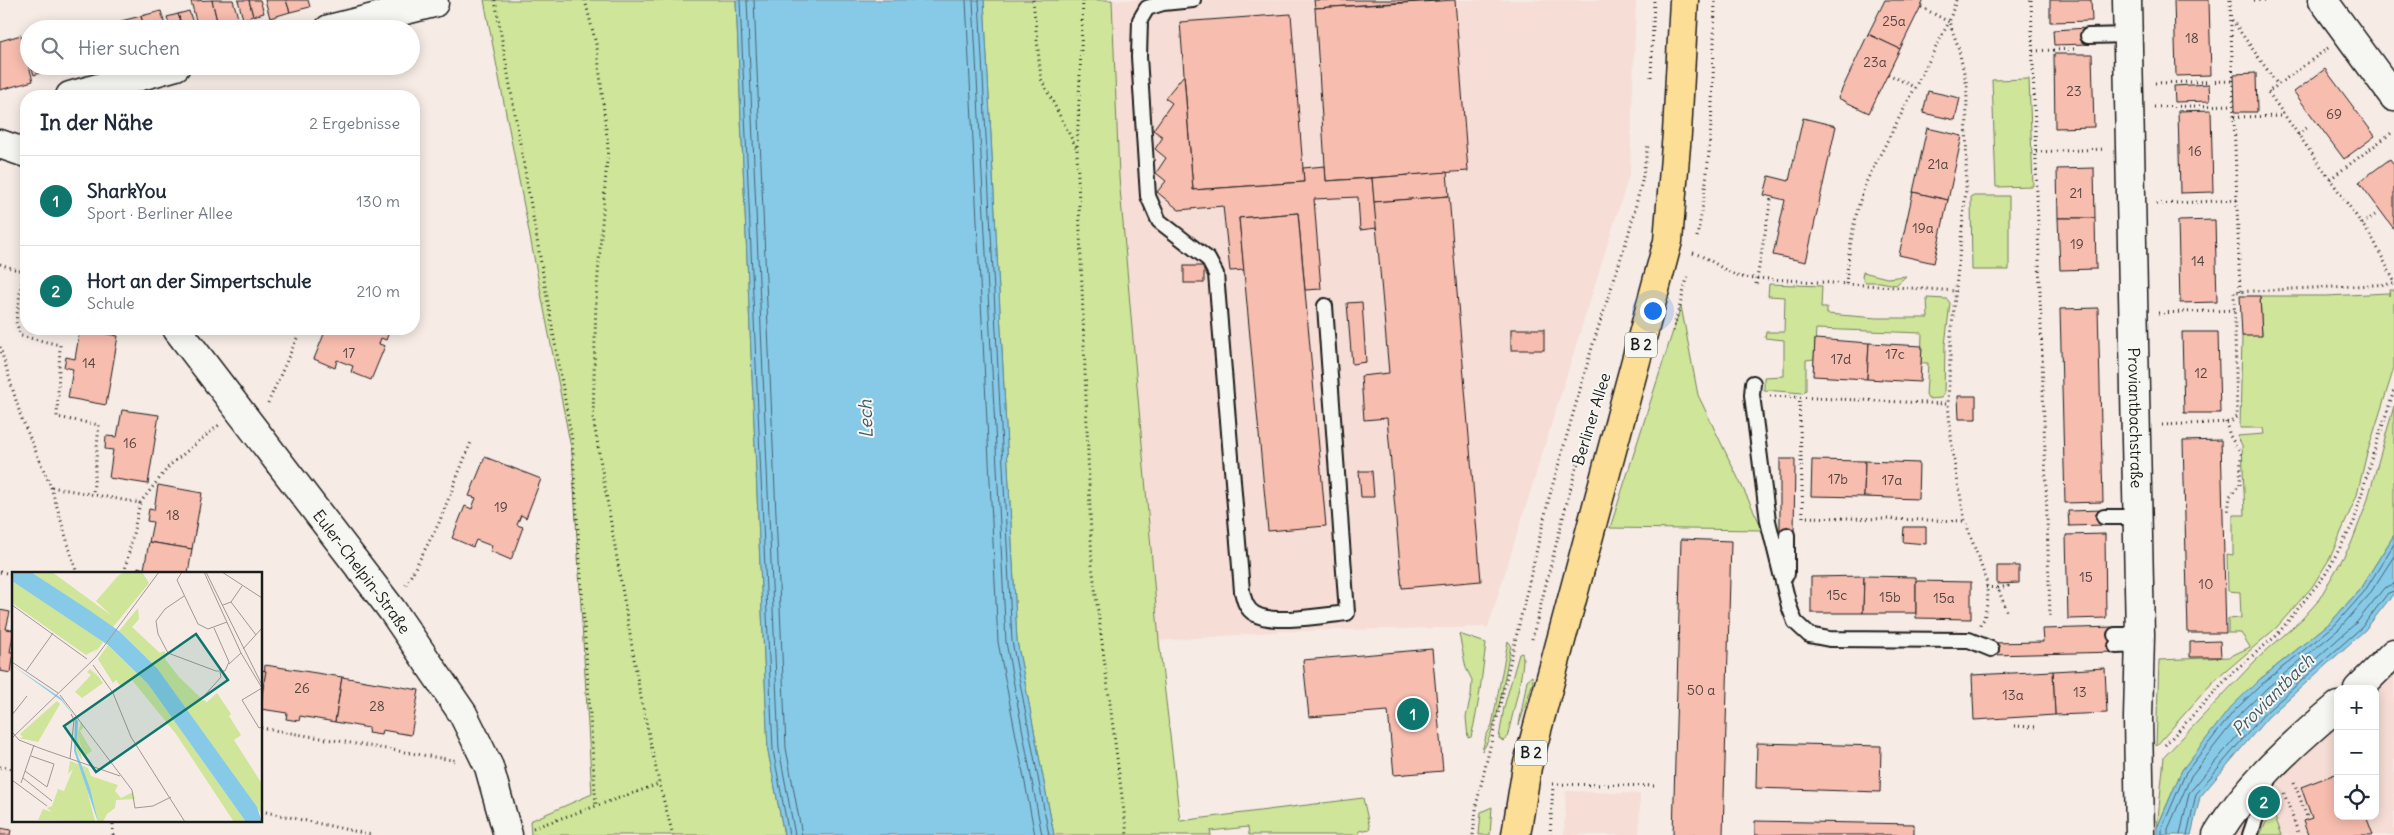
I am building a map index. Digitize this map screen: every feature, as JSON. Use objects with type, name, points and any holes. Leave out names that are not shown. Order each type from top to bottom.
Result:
[{"type":"main road","name":"Berliner Allee","points":[[1516,833],[1527,768],[1668,241],[1677,134],[1678,1]]},
{"type":"street","name":"Proviantbachstraße","points":[[2127,0],[2138,517],[2128,640],[2138,756],[2140,835]]},
{"type":"street","points":[[2323,0],[2394,97]]},
{"type":"street","points":[[365,20],[434,3]]},
{"type":"street","points":[[91,90],[144,75]]},
{"type":"street","points":[[0,144],[20,151]]},
{"type":"street","name":"Euler-Chelpin-Straße","points":[[182,335],[392,610],[463,714],[489,767],[508,834]]},
{"type":"street","points":[[2362,685],[2394,653]]},
{"type":"street","points":[[2217,835],[2231,813],[2274,764],[2334,710]]},
{"type":"lane","points":[[1193,0],[1163,3],[1147,8],[1140,20],[1139,57],[1148,196],[1160,221],[1208,259],[1216,274],[1242,591],[1245,604],[1255,614],[1270,619],[1347,613],[1325,306]]},
{"type":"lane","points":[[2088,36],[2128,35]]},
{"type":"lane","points":[[1752,389],[1768,521],[1795,622],[1810,635],[1829,639],[1968,640],[1990,649]]},
{"type":"lane","points":[[2104,518],[2138,517]]},
{"type":"lane","points":[[1787,535],[1787,595]]},
{"type":"lane","points":[[2250,835],[2274,764]]},
{"type":"path","points":[[495,0],[572,440],[596,806]]},
{"type":"path","points":[[585,0],[597,48],[608,147],[596,300],[593,416],[640,688],[659,784],[673,835]]},
{"type":"path","points":[[1033,0],[1041,79],[1077,149]]},
{"type":"path","points":[[1084,0],[1077,149],[1092,565],[1127,835]]},
{"type":"path","points":[[1651,85],[1654,0]]},
{"type":"path","points":[[1846,284],[1852,231],[1859,201],[1880,151],[1949,22],[1956,0]]},
{"type":"path","points":[[2031,0],[2050,616]]},
{"type":"path","points":[[2230,0],[2240,292]]},
{"type":"path","points":[[2254,0],[2269,0]]},
{"type":"path","points":[[1921,8],[1949,22],[1958,46],[1967,86],[1966,190],[1951,336],[1948,404],[1953,456],[1965,521],[1986,587],[1988,600],[1984,619],[1968,640]]},
{"type":"path","points":[[2231,19],[2278,85]]},
{"type":"path","points":[[2161,425],[2231,422],[2237,416],[2234,292],[2394,282],[2374,241],[2268,92],[2348,34]]},
{"type":"path","points":[[1888,74],[1914,87]]},
{"type":"path","points":[[2152,83],[2233,81]]},
{"type":"path","points":[[2153,107],[2234,105]]},
{"type":"path","points":[[2234,117],[2284,116]]},
{"type":"path","points":[[2298,135],[2309,126]]},
{"type":"path","points":[[2330,179],[2394,131]]},
{"type":"path","points":[[1473,835],[1477,802],[1549,498],[1593,344],[1628,236],[1642,181],[1648,142]]},
{"type":"path","points":[[2036,152],[2130,147]]},
{"type":"path","points":[[1756,284],[1771,199]]},
{"type":"path","points":[[2155,204],[2237,200]]},
{"type":"path","points":[[2362,224],[2375,215]]},
{"type":"path","points":[[1693,253],[1708,257],[1728,273],[1740,277],[1957,291]]},
{"type":"path","points":[[0,264],[20,271]]},
{"type":"path","points":[[20,293],[16,322],[20,333]]},
{"type":"path","points":[[2158,314],[2234,310]]},
{"type":"path","points":[[21,335],[60,344],[57,417],[99,424],[93,494]]},
{"type":"path","points":[[255,432],[298,335]]},
{"type":"path","points":[[0,347],[21,417],[50,487],[76,572]]},
{"type":"path","points":[[1752,389],[1799,396],[1948,404]]},
{"type":"path","points":[[2138,756],[2158,754],[2228,677],[2276,636],[2326,575],[2354,522],[2370,463],[2394,391]]},
{"type":"path","points":[[1799,396],[1803,517],[1965,521]]},
{"type":"path","points":[[124,572],[140,503],[170,465],[238,409]]},
{"type":"path","name":"Berliner Allee","points":[[1530,647],[1570,490],[1592,415]]},
{"type":"path","points":[[2226,422],[2230,436],[2241,454],[2240,484],[2230,496],[2228,513]]},
{"type":"path","points":[[392,610],[438,525],[471,442]]},
{"type":"path","points":[[50,487],[140,503]]},
{"type":"path","points":[[1986,587],[1998,588],[2008,586],[2007,584]]},
{"type":"path","points":[[1998,588],[2007,612]]},
{"type":"path","points":[[2014,726],[2037,727]]},
{"type":"path","points":[[262,728],[489,767]]},
{"type":"path","points":[[2274,764],[2299,835]]},
{"type":"path","points":[[508,834],[536,827],[659,784]]},
{"type":"path","points":[[1553,784],[1658,786]]},
{"type":"path","points":[[2296,788],[2307,817]]},
{"type":"path","points":[[262,811],[372,835]]},
{"type":"path","points":[[113,822],[113,835]]},
{"type":"shaded area","points":[[1112,0],[1636,0],[1630,172],[1488,627],[1284,631],[1159,641],[1119,177]]},
{"type":"shaded area","points":[[2394,653],[2394,835],[2217,835],[2334,710],[2334,820],[2379,820],[2379,685],[2377,685]]},
{"type":"shaded area","points":[[1566,791],[1640,794],[1639,835],[1564,835]]},
{"type":"green space","points":[[484,0],[736,0],[768,751],[784,835],[531,835],[530,821],[592,794],[572,453]]},
{"type":"green space","points":[[984,0],[1112,0],[1119,177],[1159,641],[1180,821],[1363,798],[1370,829],[1359,831],[1359,835],[1249,835],[1248,827],[1210,831],[1211,835],[1054,835],[1017,641]]},
{"type":"green space","points":[[2029,79],[2033,186],[1996,187],[1992,80]]},
{"type":"green space","points":[[1971,196],[2009,196],[2009,270],[1972,270]]},
{"type":"green space","points":[[1863,272],[1887,278],[1906,276],[1896,285],[1865,282],[1862,277]]},
{"type":"green space","points":[[1769,284],[1822,286],[1821,308],[1827,308],[1827,314],[1877,318],[1928,318],[1927,298],[1947,299],[1950,303],[1945,345],[1944,394],[1941,398],[1928,399],[1926,395],[1928,363],[1921,363],[1922,333],[1816,329],[1814,359],[1806,360],[1806,390],[1803,393],[1764,390],[1764,377],[1784,376],[1784,340],[1765,338],[1766,332],[1784,332],[1785,297],[1768,296]]},
{"type":"green space","points":[[2390,290],[2394,290],[2394,368],[2366,457],[2357,495],[2330,558],[2312,587],[2276,628],[2212,683],[2156,746],[2159,660],[2229,657],[2250,647],[2241,633],[2228,633],[2228,619],[2241,618],[2240,592],[2228,591],[2227,554],[2233,555],[2233,515],[2245,515],[2242,445],[2237,436],[2264,434],[2263,428],[2240,428],[2242,336],[2262,335],[2260,296],[2326,296],[2389,293],[2389,296]]},
{"type":"green space","points":[[1681,306],[1698,395],[1763,530],[1610,528]]},
{"type":"green space","points":[[2394,406],[2394,535],[2360,589],[2331,622],[2259,680],[2182,770],[2157,828],[2164,757],[2256,660],[2302,619],[2318,601],[2351,544],[2366,505]]},
{"type":"green space","points":[[1459,634],[1486,643],[1476,714],[1471,737],[1468,738],[1466,717],[1471,696],[1472,680],[1466,668]]},
{"type":"green space","points":[[1508,641],[1511,645],[1497,715],[1488,742],[1482,751],[1486,736],[1492,725]]},
{"type":"green space","points":[[1522,653],[1523,659],[1518,694],[1507,738],[1503,741],[1499,738],[1504,707],[1519,654]]},
{"type":"green space","points":[[1532,676],[1533,682],[1519,725],[1527,680]]},
{"type":"green space","points":[[1492,807],[1490,835],[1479,835],[1481,812]]},
{"type":"green space","points":[[2272,810],[2282,835],[2260,835]]},
{"type":"water","name":"Lech","points":[[736,0],[984,0],[1017,641],[1054,835],[784,835],[768,751]]},
{"type":"water","name":"Proviantbach","points":[[2394,535],[2394,593],[2365,630],[2268,717],[2200,797],[2191,835],[2157,835],[2157,828],[2182,770],[2230,708],[2259,680],[2331,622],[2360,589]]},
{"type":"building","points":[[212,0],[217,20],[196,20],[191,1]]},
{"type":"building","points":[[212,0],[233,0],[239,20],[217,20]]},
{"type":"building","points":[[238,0],[249,0],[253,16],[243,19]]},
{"type":"building","points":[[249,0],[260,0],[264,13],[253,16]]},
{"type":"building","points":[[265,0],[286,0],[290,12],[270,18]]},
{"type":"building","points":[[286,0],[308,0],[310,7],[290,12]]},
{"type":"building","points":[[1314,0],[1440,0],[1315,8]]},
{"type":"building","points":[[1455,0],[1468,171],[1326,181],[1315,8]]},
{"type":"building","points":[[1885,0],[1924,0],[1900,49],[1868,34]]},
{"type":"building","points":[[2050,0],[2091,0],[2092,21],[2050,22]]},
{"type":"building","points":[[2174,0],[2209,0],[2211,75],[2176,76]]},
{"type":"building","points":[[161,11],[164,20],[142,20],[141,16]]},
{"type":"building","points":[[189,11],[192,20],[180,20],[178,14]]},
{"type":"building","points":[[178,14],[180,20],[168,20],[167,17]]},
{"type":"building","points":[[1291,14],[1304,182],[1193,190],[1180,22]]},
{"type":"building","points":[[141,16],[142,20],[125,20]]},
{"type":"building","points":[[2088,28],[2088,44],[2054,45],[2053,30]]},
{"type":"building","points":[[1868,34],[1900,49],[1869,113],[1838,98]]},
{"type":"building","points":[[20,35],[20,75],[31,75],[33,81],[0,90],[0,41]]},
{"type":"building","points":[[2054,54],[2092,54],[2094,127],[2055,128]]},
{"type":"building","points":[[2325,69],[2375,136],[2344,159],[2294,92]]},
{"type":"building","points":[[2256,73],[2257,112],[2235,112],[2234,74]]},
{"type":"building","points":[[1184,75],[1193,190],[1304,182],[1303,168],[1325,166],[1326,181],[1372,178],[1377,228],[1360,230],[1358,197],[1314,199],[1321,289],[1305,290],[1298,213],[1239,218],[1244,270],[1230,271],[1223,206],[1179,210],[1157,192],[1166,181],[1156,173],[1166,158],[1155,149],[1163,137],[1153,130],[1172,103],[1165,98]]},
{"type":"building","points":[[2209,84],[2210,101],[2175,102],[2174,86]]},
{"type":"building","points":[[1928,91],[1960,98],[1955,120],[1923,113]]},
{"type":"building","points":[[2211,110],[2213,192],[2180,193],[2178,111]]},
{"type":"building","points":[[1803,118],[1836,126],[1806,262],[1773,255],[1785,200],[1764,195],[1769,176],[1789,181]]},
{"type":"building","points":[[1927,128],[1962,136],[1948,200],[1913,192]]},
{"type":"building","points":[[2390,159],[2394,165],[2394,229],[2359,182]]},
{"type":"building","points":[[2094,168],[2095,218],[2058,218],[2057,169]]},
{"type":"building","points":[[1447,172],[1449,196],[1374,202],[1372,178]]},
{"type":"building","points":[[1913,192],[1948,200],[1934,263],[1899,255]]},
{"type":"building","points":[[1449,196],[1481,581],[1402,588],[1387,418],[1364,420],[1361,376],[1389,373],[1374,202]]},
{"type":"building","points":[[1298,213],[1326,526],[1268,531],[1239,218]]},
{"type":"building","points":[[2058,218],[2095,218],[2096,269],[2060,270]]},
{"type":"building","points":[[2215,220],[2217,302],[2180,303],[2178,221]]},
{"type":"building","points":[[1184,266],[1204,266],[1204,283],[1184,283]]},
{"type":"building","points":[[2240,296],[2260,296],[2262,336],[2242,336]]},
{"type":"building","points":[[1362,302],[1366,362],[1352,364],[1347,303]]},
{"type":"building","points":[[2098,308],[2103,502],[2065,503],[2060,309]]},
{"type":"building","points":[[1511,329],[1544,329],[1544,350],[1511,350]]},
{"type":"building","points":[[2182,332],[2218,332],[2220,413],[2184,413]]},
{"type":"building","points":[[79,335],[118,336],[106,405],[68,398],[73,369],[64,367],[66,357],[75,359]]},
{"type":"building","points":[[324,335],[388,335],[386,340],[381,338],[379,344],[385,346],[371,380],[351,372],[353,366],[337,360],[335,368],[314,359]]},
{"type":"building","points":[[1815,339],[1869,343],[1867,379],[1813,376]]},
{"type":"building","points":[[1869,343],[1922,346],[1920,382],[1867,379]]},
{"type":"building","points":[[1958,396],[1976,396],[1976,419],[1959,419]]},
{"type":"building","points":[[122,410],[159,415],[148,484],[109,478],[113,450],[105,449],[106,436],[117,437]]},
{"type":"building","points":[[2221,440],[2226,633],[2188,633],[2183,441]]},
{"type":"building","points":[[485,457],[541,479],[526,518],[521,515],[517,525],[523,527],[511,560],[490,551],[492,546],[476,540],[473,547],[452,538],[465,506],[472,509],[476,498],[469,496]]},
{"type":"building","points":[[1780,459],[1795,459],[1794,535],[1780,535]]},
{"type":"building","points":[[1812,460],[1865,461],[1864,497],[1811,496]]},
{"type":"building","points":[[1865,461],[1919,463],[1918,499],[1864,497]]},
{"type":"building","points":[[1359,471],[1372,471],[1374,497],[1361,497]]},
{"type":"building","points":[[158,485],[202,493],[192,549],[149,542],[153,522],[147,521],[149,509],[154,510]]},
{"type":"building","points":[[2104,510],[2104,525],[2069,526],[2068,511]]},
{"type":"building","points":[[1904,527],[1926,527],[1926,544],[1903,542]]},
{"type":"building","points":[[2105,534],[2106,618],[2068,619],[2066,535]]},
{"type":"building","points":[[1681,539],[1731,541],[1723,835],[1673,835]]},
{"type":"building","points":[[149,542],[192,549],[188,572],[137,572],[138,567],[144,569]]},
{"type":"building","points":[[1997,566],[2019,566],[2019,583],[1997,584]]},
{"type":"building","points":[[1864,576],[1863,613],[1811,613],[1811,577]]},
{"type":"building","points":[[1864,576],[1916,577],[1916,613],[1863,613]]},
{"type":"building","points":[[1916,581],[1971,582],[1971,619],[1916,618]]},
{"type":"building","points":[[0,610],[10,612],[6,629],[12,630],[10,652],[12,652],[12,666],[11,673],[0,671]]},
{"type":"building","points":[[2115,627],[2116,652],[1991,655],[1990,643],[2043,642],[2042,629]]},
{"type":"building","points":[[2220,641],[2221,657],[2190,657],[2190,642]]},
{"type":"building","points":[[1432,649],[1443,771],[1394,775],[1388,711],[1309,717],[1303,660]]},
{"type":"building","points":[[265,665],[342,677],[335,722],[300,716],[299,721],[286,719],[287,713],[262,709]]},
{"type":"building","points":[[2105,668],[2107,713],[2055,715],[2053,671]]},
{"type":"building","points":[[262,670],[266,671],[262,693]]},
{"type":"building","points":[[2053,671],[2055,715],[1974,720],[1972,675]]},
{"type":"building","points":[[342,677],[419,690],[411,735],[382,730],[381,735],[368,733],[369,728],[335,722]]},
{"type":"building","points":[[1757,743],[1881,746],[1880,792],[1756,788]]},
{"type":"building","points":[[2334,775],[2334,820],[2367,820],[2373,835],[2308,835],[2303,821],[2312,818],[2301,787]]},
{"type":"building","points":[[1755,821],[1914,824],[1914,835],[1755,835]]},
{"type":"building","points":[[0,828],[11,830],[10,835],[0,835]]},
{"type":"place","name":"SharkYou","points":[[1413,714]]},
{"type":"place","name":"Hort an der Simpertschule","points":[[2264,802]]}]
